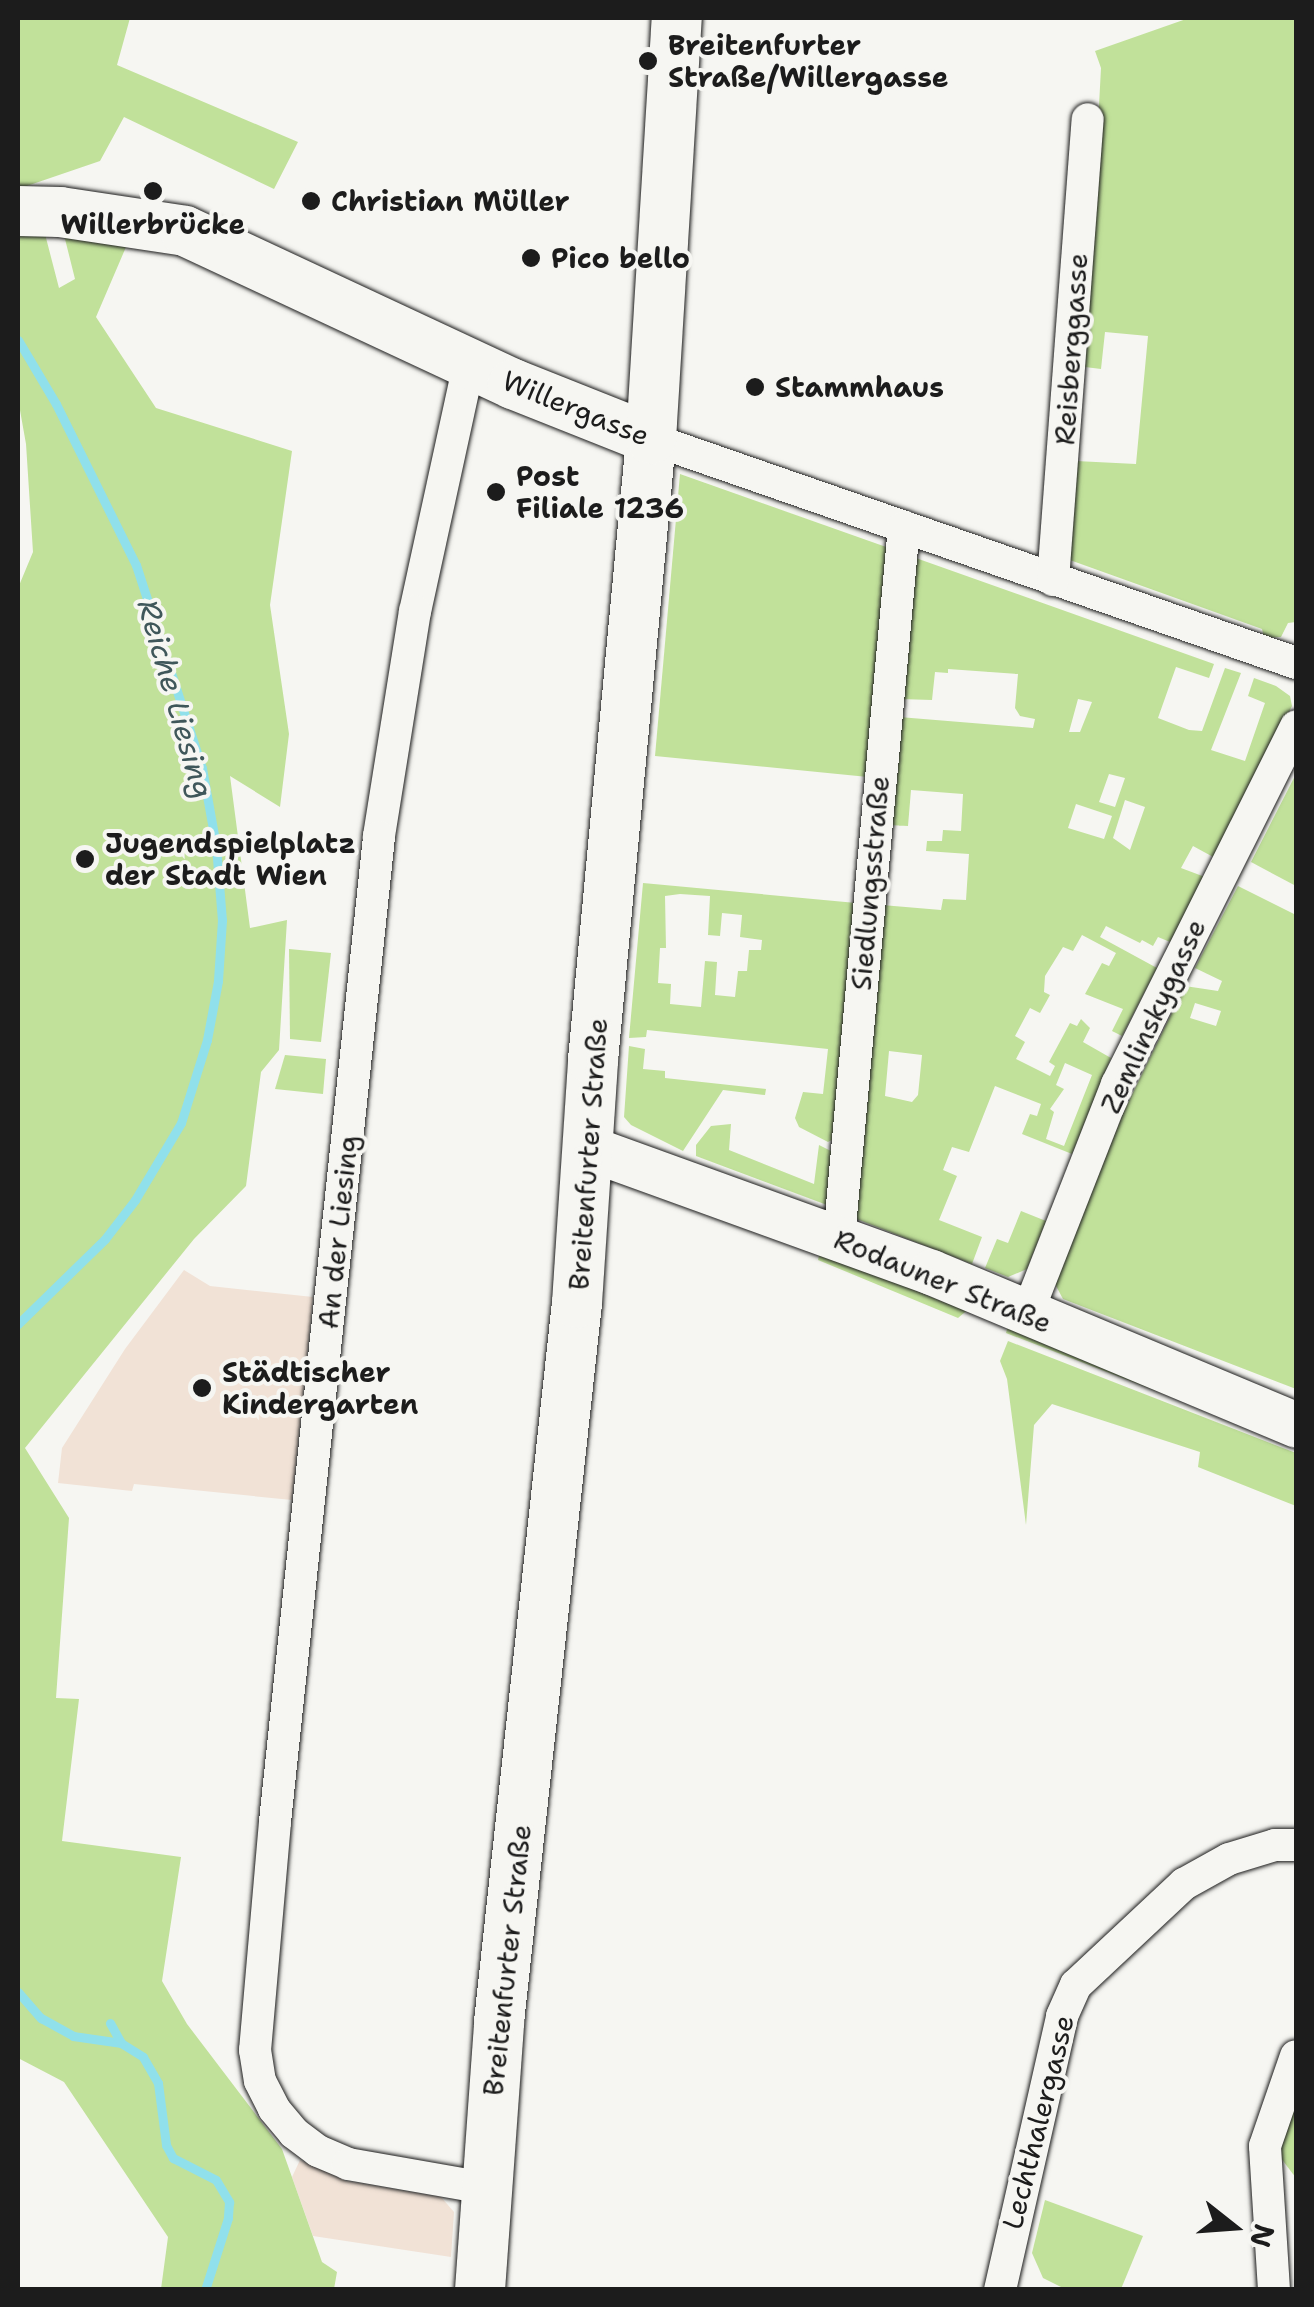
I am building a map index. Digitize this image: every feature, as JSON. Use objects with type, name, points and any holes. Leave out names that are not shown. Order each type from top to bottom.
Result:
[{"type":"main road","name":"Breitenfurter Straße","points":[[480,2290],[485,2188],[568,1400],[586,1147],[651,439],[677,18]]},
{"type":"main road","name":"Willergasse","points":[[24,211],[185,230],[468,364],[651,439]]},
{"type":"main road","name":"Rodauner Straße","points":[[586,1147],[932,1272],[1296,1425]]},
{"type":"street","name":"Reisberggasse","points":[[1053,580],[1088,119]]},
{"type":"street","name":"An der Liesing","points":[[468,364],[406,665],[378,850],[255,2050],[260,2081],[274,2109],[294,2133],[318,2150],[348,2164],[485,2188]]},
{"type":"street","name":"Willergasse","points":[[651,439],[1296,663]]},
{"type":"street","name":"Siedlungsstraße","points":[[839,1238],[904,527]]},
{"type":"street","name":"Zemlinskygasse","points":[[1027,1314],[1117,1084],[1296,726]]},
{"type":"street","name":"Lechthalergasse","points":[[1000,2290],[1062,2016],[1076,1985],[1184,1884],[1229,1858],[1275,1845],[1296,1845]]},
{"type":"street","points":[[1274,2290],[1265,2146],[1295,2056]]},
{"type":"shaded area","name":"Städtischer Kindergarten","points":[[184,1270],[210,1286],[313,1297],[292,1500],[134,1484],[132,1491],[58,1483],[62,1448],[125,1349]]},
{"type":"shaded area","points":[[300,2160],[346,2181],[441,2197],[454,2212],[451,2257],[313,2236],[292,2177]]},
{"type":"green space","points":[[18,18],[130,18],[117,65],[298,142],[274,189],[124,117],[100,161],[18,189]]},
{"type":"green space","points":[[1189,18],[1296,18],[1296,622],[1288,623],[1281,637],[1264,638],[1262,629],[1067,559],[1076,461],[1136,464],[1148,336],[1105,332],[1101,369],[1085,367],[1101,68],[1095,51]]},
{"type":"green space","points":[[18,233],[45,234],[59,288],[75,279],[64,235],[129,240],[96,317],[156,408],[292,451],[270,605],[289,734],[280,807],[230,776],[250,928],[287,920],[279,1050],[261,1072],[246,1186],[194,1239],[25,1448],[69,1518],[56,1698],[79,1699],[62,1841],[181,1857],[162,1981],[187,2024],[282,2149],[322,2262],[337,2272],[334,2289],[161,2289],[168,2237],[64,2082],[18,2058],[18,588],[33,552],[26,444],[18,399]]},
{"type":"green space","points":[[680,474],[889,548],[868,777],[655,756]]},
{"type":"green space","points":[[913,557],[1214,664],[1209,678],[1176,667],[1158,718],[1189,730],[1202,731],[1225,668],[1241,673],[1211,750],[1245,761],[1265,703],[1248,696],[1254,678],[1290,696],[1292,706],[1215,858],[1193,846],[1181,868],[1205,877],[1170,942],[1158,937],[1153,946],[1142,940],[1140,943],[1106,926],[1100,937],[1157,968],[1122,1036],[1112,1031],[1123,1009],[1085,994],[1102,963],[1109,966],[1116,953],[1082,935],[1073,951],[1063,947],[1045,976],[1044,992],[1050,995],[1040,1013],[1030,1008],[1015,1036],[1025,1042],[1016,1059],[1050,1076],[1055,1066],[1049,1062],[1070,1023],[1077,1026],[1081,1019],[1090,1028],[1083,1042],[1111,1058],[1072,1154],[1022,1134],[1030,1114],[1037,1116],[1041,1104],[995,1086],[969,1152],[952,1147],[943,1170],[957,1176],[939,1220],[982,1237],[972,1264],[854,1218],[882,905],[941,910],[943,899],[966,900],[969,854],[926,851],[927,841],[942,841],[943,830],[961,831],[963,794],[911,790],[908,826],[889,825],[899,717],[1033,728],[1035,719],[1020,716],[1015,708],[1018,674],[948,669],[948,673],[935,672],[932,700],[900,699]],"holes":[[[1078,699],[1092,702],[1080,732],[1069,732]],[[1109,774],[1125,778],[1115,807],[1099,802]],[[1125,800],[1145,807],[1130,850],[1113,838]],[[1076,804],[1112,816],[1104,839],[1068,828]],[[889,1051],[922,1055],[918,1095],[912,1102],[885,1096]],[[1065,1063],[1092,1075],[1064,1146],[1046,1139],[1054,1112],[1050,1109],[1064,1089],[1056,1085]]]},
{"type":"green space","points":[[1296,774],[1296,886],[1251,862]]},
{"type":"green space","points":[[643,883],[856,903],[837,1137],[828,1142],[799,1127],[795,1118],[803,1092],[823,1094],[828,1049],[647,1030],[646,1037],[629,1038]],"holes":[[[665,896],[710,896],[708,935],[720,936],[722,913],[742,915],[740,937],[762,940],[761,950],[749,950],[747,971],[738,971],[735,997],[715,995],[717,962],[705,961],[701,1007],[670,1004],[671,984],[658,983],[660,948],[666,948]]]},
{"type":"green space","points":[[1238,886],[1296,915],[1296,1389],[1063,1299],[1055,1284],[1124,1111],[1185,986],[1218,991],[1222,981],[1195,968]],"holes":[[[1195,1003],[1221,1011],[1216,1026],[1190,1018]]]},
{"type":"green space","points":[[289,949],[331,953],[321,1042],[290,1039]]},
{"type":"green space","points":[[629,1046],[645,1049],[643,1069],[665,1071],[665,1078],[766,1089],[765,1095],[723,1090],[683,1151],[631,1125],[624,1117]]},
{"type":"green space","points":[[285,1055],[326,1059],[323,1094],[275,1089]]},
{"type":"green space","points":[[731,1124],[729,1150],[814,1184],[819,1145],[835,1153],[827,1205],[696,1156],[696,1145],[711,1126]]},
{"type":"green space","points":[[1021,1211],[1046,1221],[1027,1269],[1008,1277],[985,1268],[997,1239],[1008,1243]]},
{"type":"green space","points":[[820,1251],[946,1303],[956,1298],[971,1307],[958,1318],[818,1260]]},
{"type":"green space","points":[[1008,1326],[1296,1445],[1006,1333]]},
{"type":"green space","points":[[1008,1341],[1296,1453],[1296,1506],[1198,1467],[1200,1452],[1052,1404],[1034,1425],[1026,1525],[1007,1379],[1000,1361]]},
{"type":"green space","points":[[1296,2103],[1296,2178],[1274,2149]]},
{"type":"green space","points":[[1045,2200],[1143,2236],[1121,2289],[1065,2289],[1043,2278],[1032,2253]]},
{"type":"waterway","name":"Reiche Liesing","points":[[18,340],[56,404],[136,565],[202,768],[216,846],[222,920],[218,981],[207,1040],[181,1123],[135,1200],[105,1239],[18,1324]]},
{"type":"waterway","points":[[18,1992],[41,2018],[73,2036],[121,2043],[143,2057],[158,2083],[166,2145],[173,2158],[216,2180],[229,2202],[228,2218],[205,2290]]},
{"type":"waterway","points":[[110,2023],[121,2043]]},
{"type":"place","name":"Breitenfurter Straße/Willergasse","points":[[648,61]]},
{"type":"place","name":"Willerbrücke","points":[[153,191]]},
{"type":"place","name":"Christian Müller","points":[[311,201]]},
{"type":"place","name":"Pico bello","points":[[531,258]]},
{"type":"place","name":"Stammhaus","points":[[755,387]]},
{"type":"place","name":"Post Filiale 1236","points":[[496,492]]},
{"type":"place","name":"Jugendspielplatz der Stadt Wien","points":[[85,859]]},
{"type":"place","name":"Städtischer Kindergarten","points":[[202,1388]]}]
